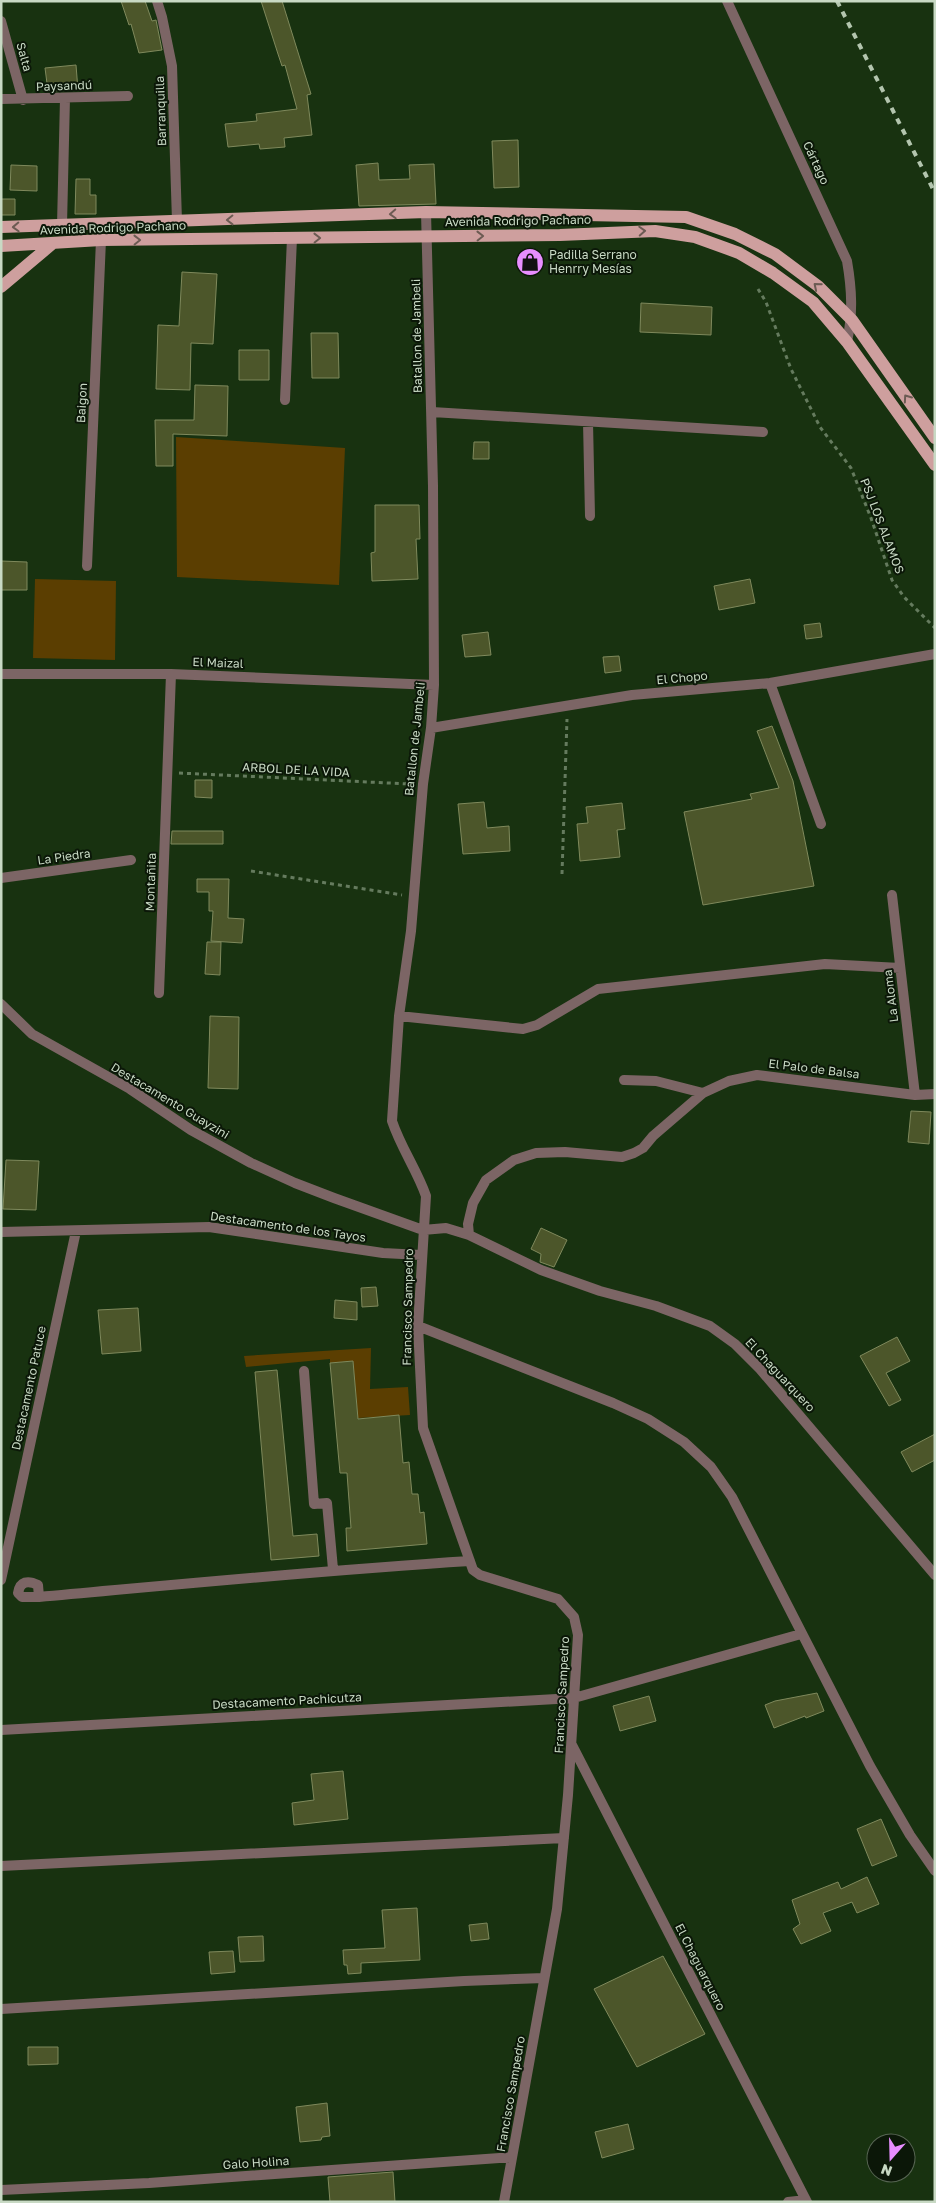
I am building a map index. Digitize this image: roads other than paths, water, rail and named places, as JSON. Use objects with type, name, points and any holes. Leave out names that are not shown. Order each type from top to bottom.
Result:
[{"type":"main road","name":"Avenida Rodrigo Pachano","points":[[1,227],[426,212],[686,218],[735,234],[775,254],[818,286],[852,320],[935,438]]},
{"type":"main road","name":"Avenida Rodrigo Pachano","points":[[1,246],[101,240],[560,235],[655,231],[695,237],[739,253],[772,273],[813,302],[847,342],[935,465]]},
{"type":"main road","points":[[1,287],[52,244]]},
{"type":"street","name":"Barranquilla","points":[[157,1],[172,66],[177,221]]},
{"type":"street","name":"Cártago","points":[[728,1],[847,261],[852,290],[852,320],[847,342]]},
{"type":"street","name":"Salta","points":[[1,21],[23,100]]},
{"type":"street","name":"Paysandú","points":[[1,99],[23,100],[128,96]]},
{"type":"street","points":[[62,225],[65,98]]},
{"type":"street","name":"Batallon de Jambeli","points":[[423,1230],[426,1196],[420,1179],[392,1122],[399,1016],[415,897],[423,784],[431,728],[434,685],[432,412],[426,212]]},
{"type":"street","points":[[286,400],[292,238]]},
{"type":"street","name":"Baigon","points":[[87,566],[101,240]]},
{"type":"street","points":[[432,412],[763,432]]},
{"type":"street","points":[[588,422],[590,516]]},
{"type":"street","name":"El Chopo","points":[[431,728],[632,695],[770,683],[935,654]]},
{"type":"street","name":"El Maizal","points":[[1,674],[171,674],[434,685]]},
{"type":"street","name":"Montañita","points":[[159,993],[171,674]]},
{"type":"street","points":[[770,683],[821,824]]},
{"type":"street","name":"La Piedra","points":[[1,878],[131,860]]},
{"type":"street","name":"La Aloma","points":[[892,895],[915,1095]]},
{"type":"street","points":[[399,1016],[523,1029],[537,1025],[598,988],[824,964],[900,968]]},
{"type":"street","name":"Destacamento Guayzini","points":[[1,1004],[32,1034],[130,1090],[191,1130],[251,1163],[310,1189],[423,1230]]},
{"type":"street","name":"El Palo de Balsa","points":[[469,1235],[468,1224],[473,1203],[486,1180],[514,1160],[536,1153],[565,1152],[622,1157],[634,1153],[643,1148],[653,1136],[702,1093],[729,1081],[757,1075],[915,1095],[935,1094]]},
{"type":"street","points":[[624,1080],[656,1081],[702,1093]]},
{"type":"street","name":"Destacamento de los Tayos","points":[[1,1232],[209,1227],[383,1253],[422,1255]]},
{"type":"street","name":"El Chaguarquero","points":[[423,1230],[446,1228],[469,1235],[541,1270],[600,1291],[656,1306],[710,1326],[735,1344],[804,1418],[935,1575]]},
{"type":"street","name":"Francisco Sampedro","points":[[423,1230],[418,1326],[424,1428],[470,1561],[474,1570],[480,1575],[558,1599],[574,1617],[578,1635],[572,1743],[557,1909],[504,2202]]},
{"type":"street","name":"Destacamento Patuce","points":[[1,1580],[76,1231]]},
{"type":"street","points":[[418,1326],[613,1403],[648,1419],[684,1442],[711,1467],[732,1497],[870,1766],[910,1835],[935,1871]]},
{"type":"street","points":[[304,1371],[314,1504],[327,1503],[333,1570]]},
{"type":"street","points":[[39,1597],[333,1570],[470,1561]]},
{"type":"street","name":"Destacamento Pachicutza","points":[[1,1730],[574,1698],[802,1634]]},
{"type":"street","name":"El Chaguarquero","points":[[572,1743],[807,2201]]},
{"type":"street","points":[[1,1866],[564,1838]]},
{"type":"street","points":[[1,2009],[464,1981],[544,1978]]},
{"type":"street","name":"Galo Holina","points":[[1,2190],[149,2183],[512,2157]]},
{"type":"street","points":[[788,2202],[807,2201]]},
{"type":"railway","points":[[837,1],[935,193]]},
{"type":"place","name":"Padilla Serrano Henrry Mesías","points":[[530,262]]}]
